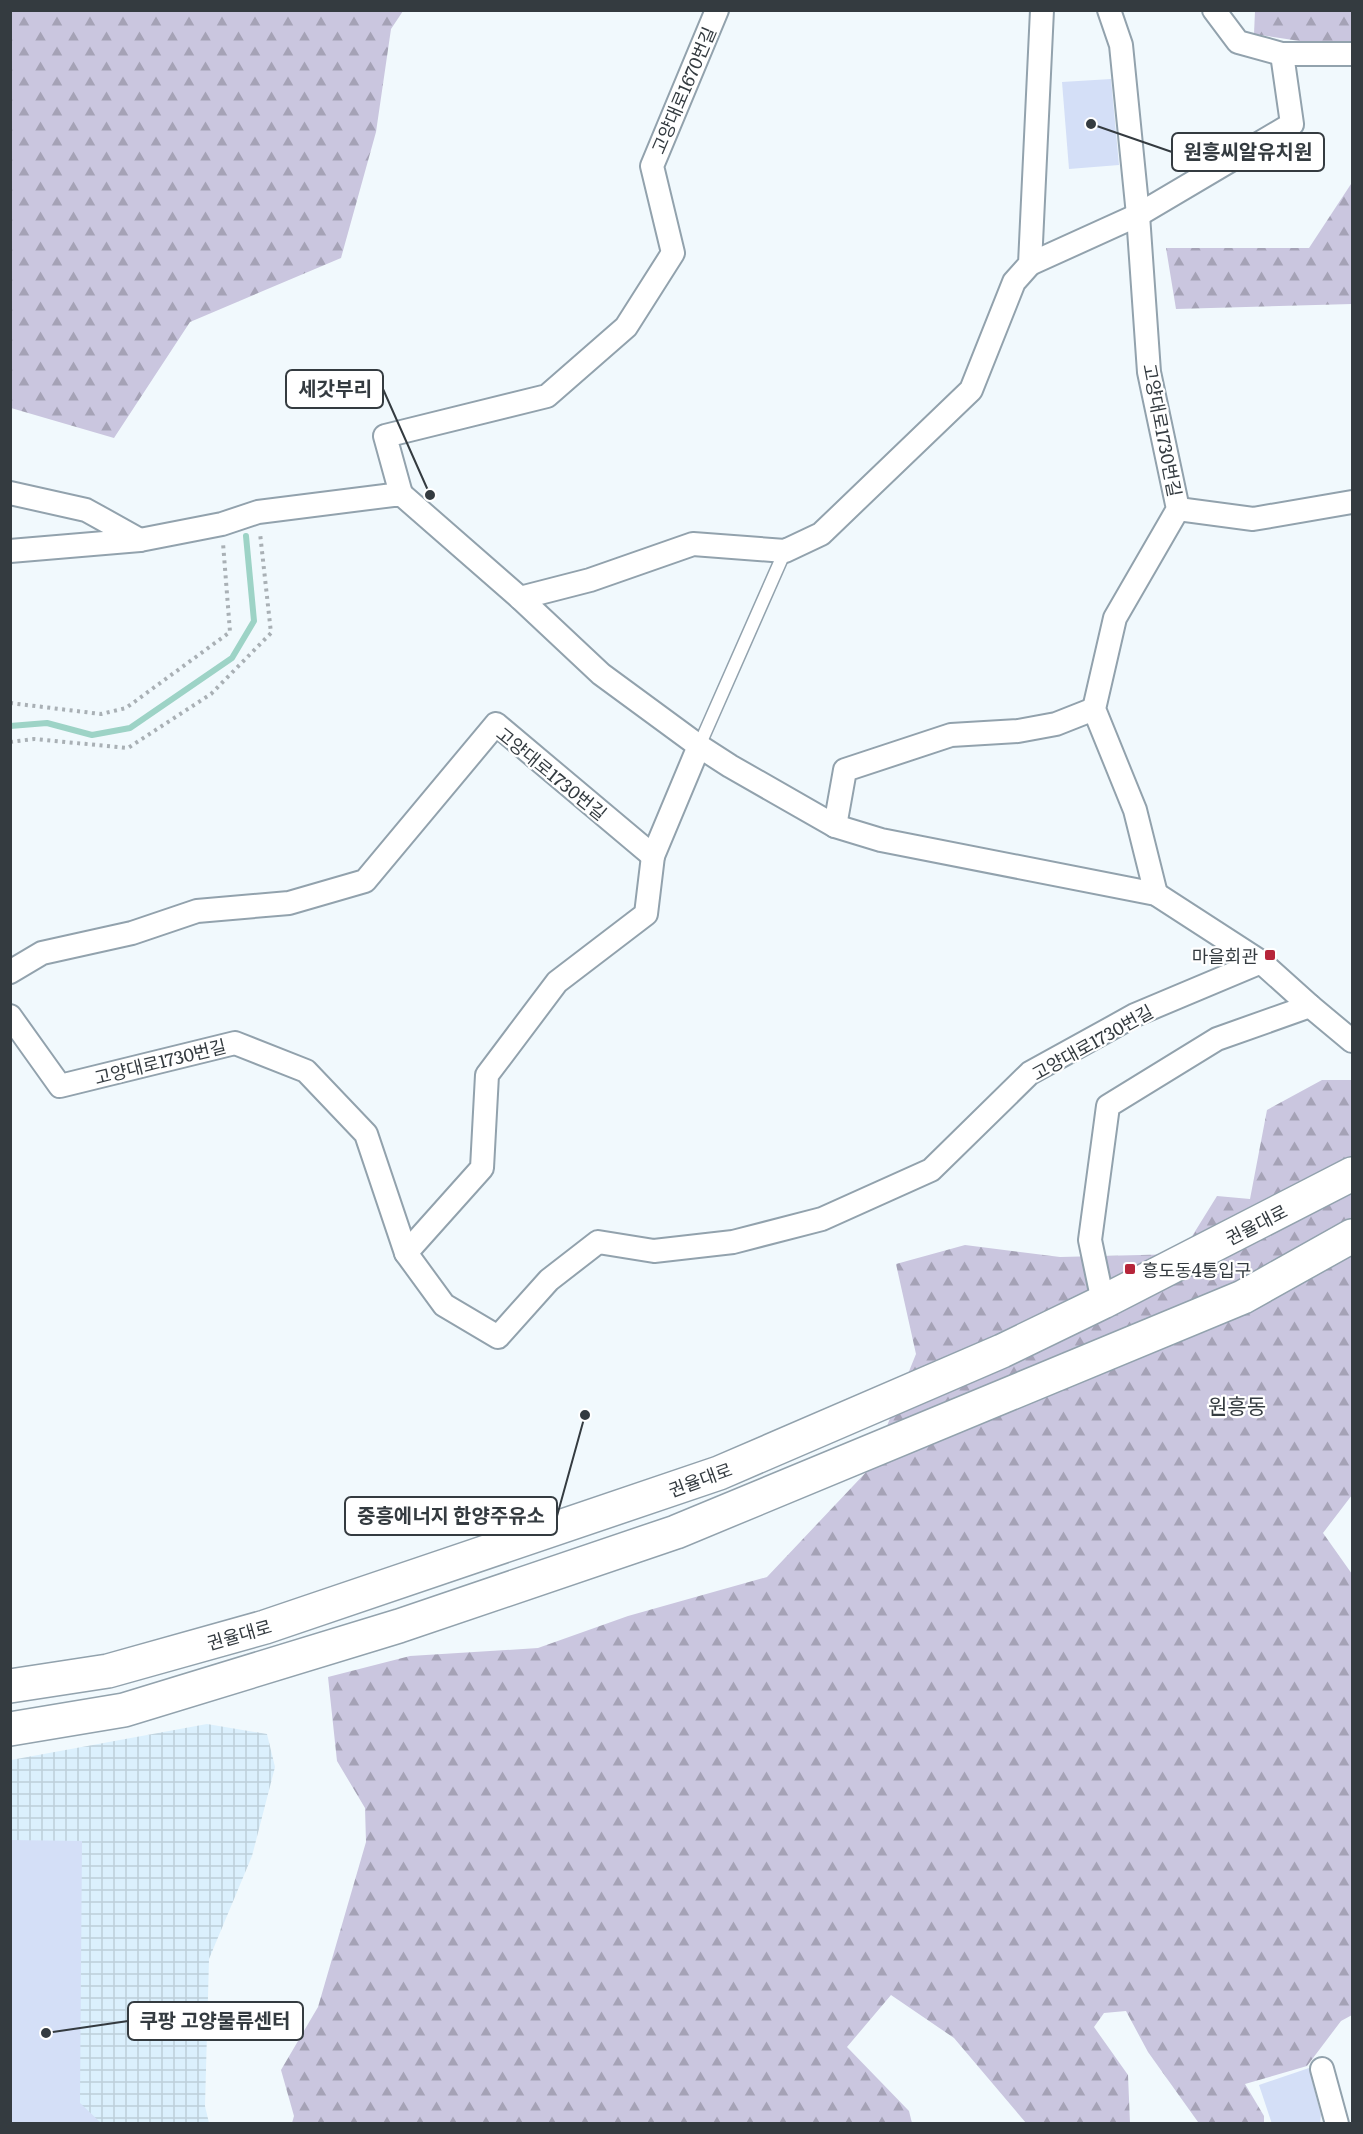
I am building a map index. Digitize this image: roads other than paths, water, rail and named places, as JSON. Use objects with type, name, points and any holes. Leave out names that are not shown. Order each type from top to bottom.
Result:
[{"type":"main road","name":"권율대로","points":[[14,1684],[108,1671],[265,1627],[718,1473],[1002,1351],[1353,1174]]},
{"type":"main road","points":[[10,1729],[136,1706],[399,1626],[676,1532],[1243,1297],[1353,1236]]},
{"type":"street","name":"고양대로1670번길","points":[[401,494],[385,436],[547,396],[626,327],[673,253],[652,166],[717,10]]},
{"type":"street","points":[[1030,264],[1042,10]]},
{"type":"street","name":"고양대로1730번길","points":[[1094,710],[1115,618],[1178,509],[1149,372],[1138,215],[1121,45],[1109,10]]},
{"type":"street","points":[[1214,10],[1238,42],[1282,54],[1353,54]]},
{"type":"street","points":[[520,598],[590,580],[693,544],[785,551],[821,534],[971,390],[1014,282],[1030,264],[1138,215],[1292,124],[1282,54]]},
{"type":"street","points":[[10,493],[86,510],[140,540]]},
{"type":"street","points":[[10,551],[140,540],[222,524],[258,512],[401,494],[520,598],[601,674],[730,766],[835,826],[881,840],[1156,894],[1262,962],[1353,1041]]},
{"type":"street","points":[[1178,509],[1253,519],[1353,502]]},
{"type":"street","points":[[835,826],[845,770],[951,735],[1018,731],[1056,724],[1094,710],[1135,810],[1156,894]]},
{"type":"street","name":"고양대로1730번길","points":[[10,972],[42,953],[132,933],[197,911],[289,903],[364,881],[496,724],[653,856]]},
{"type":"street","points":[[406,1253],[482,1168],[487,1075],[557,982],[646,914],[653,856],[699,746]]},
{"type":"street","name":"고양대로1730번길","points":[[10,1016],[60,1086],[235,1043],[306,1071],[366,1134],[406,1253],[444,1305],[498,1337],[549,1280],[598,1242],[654,1251],[733,1242],[822,1219],[931,1170],[1030,1073],[1135,1015],[1262,962]]},
{"type":"street","points":[[1103,1302],[1090,1240],[1108,1106],[1216,1039],[1310,1006]]},
{"type":"street","points":[[1322,2069],[1337,2124]]},
{"type":"lane","points":[[699,746],[785,551]]},
{"type":"waterway","points":[[10,726],[47,723],[92,735],[130,728],[232,658],[254,621],[246,536]]},
{"type":"place","name":"원흥씨알유치원","points":[[1091,124]]},
{"type":"place","name":"세갓부리","points":[[430,495]]},
{"type":"place","name":"마을회관","points":[[1270,955]]},
{"type":"place","name":"흥도동4통입구","points":[[1130,1269]]},
{"type":"place","name":"중흥에너지 한양주유소","points":[[585,1415]]},
{"type":"place","name":"쿠팡 고양물류센터","points":[[46,2033]]},
{"type":"district","name":"원흥동","points":[[1237,1404]]}]
